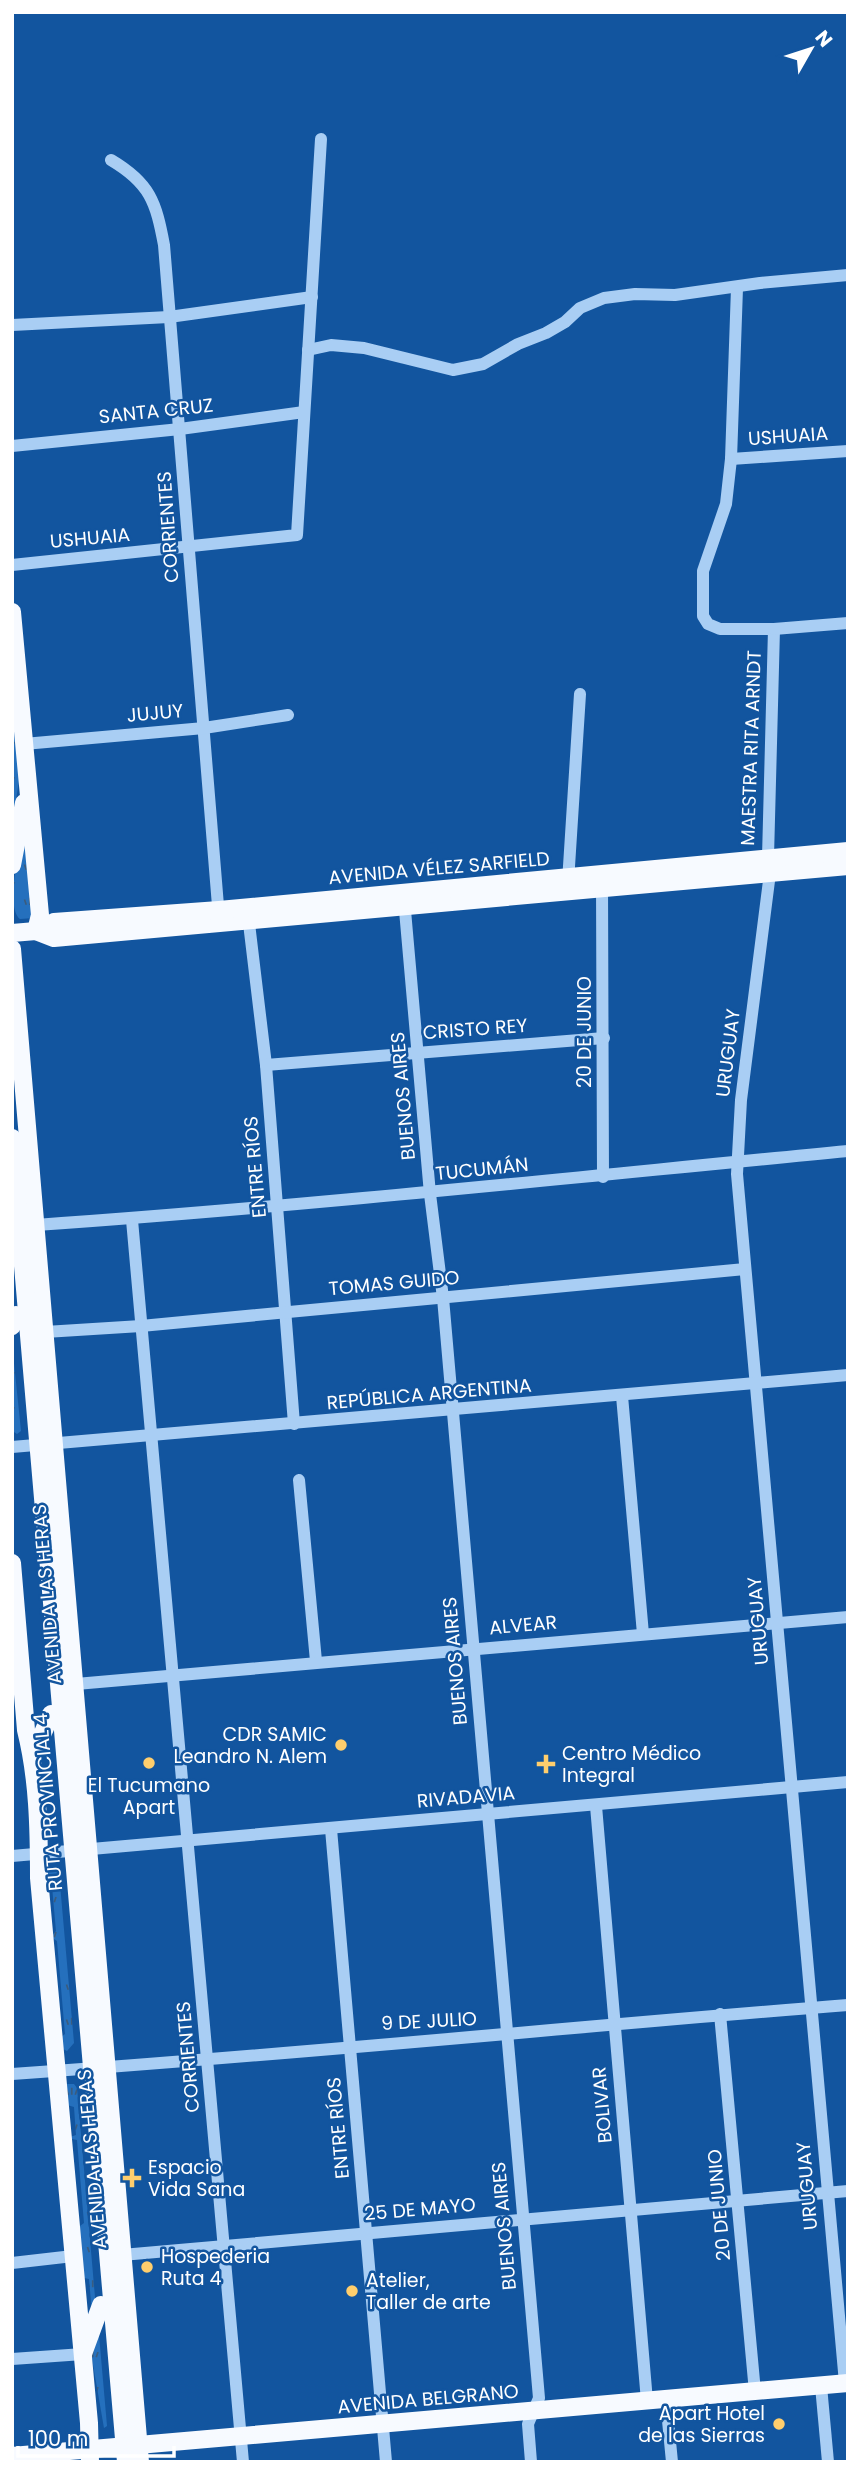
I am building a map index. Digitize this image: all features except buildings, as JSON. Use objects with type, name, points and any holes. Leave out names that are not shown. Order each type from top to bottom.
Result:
[{"type":"main road","points":[[12,612],[40,915],[36,931]]},
{"type":"main road","points":[[12,865],[28,787]]},
{"type":"main road","name":"AVENIDA VÉLEZ SARFIELD","points":[[12,933],[36,931],[54,938],[404,899],[769,865],[848,851]]},
{"type":"main road","name":"AVENIDA VÉLEZ SARFIELD","points":[[769,865],[848,866]]},
{"type":"main road","name":"AVENIDA LAS HERAS","points":[[12,949],[45,1332],[34,1445],[76,1684],[74,1851],[95,1947],[93,2068],[122,2255],[126,2454]]},
{"type":"main road","points":[[12,1063],[20,1042]]},
{"type":"main road","name":"RUTA PROVINCIAL 4","points":[[12,1138],[51,1714],[74,1851],[93,2068],[101,2305],[126,2454]]},
{"type":"main road","name":"RUTA PROVINCIAL 4","points":[[12,1272],[14,1320],[34,1445],[74,1851],[126,2454]]},
{"type":"main road","name":"AVENIDA LAS HERAS","points":[[12,1563],[18,1689],[33,1756],[56,2071],[83,2354],[89,2456]]},
{"type":"main road","points":[[33,1756],[51,1714]]},
{"type":"main road","points":[[85,1980],[95,1947]]},
{"type":"main road","points":[[83,2354],[101,2305]]},
{"type":"main road","name":"AVENIDA BELGRANO","points":[[12,2456],[126,2454],[240,2437],[846,2383]]},
{"type":"street","points":[[304,412],[321,139]]},
{"type":"street","name":"CORRIENTES","points":[[111,160],[135,174],[147,191],[159,220],[164,245],[219,918]]},
{"type":"street","points":[[308,350],[331,345],[364,348],[453,369],[482,364],[518,344],[547,333],[565,323],[580,308],[604,298],[635,294],[676,295],[848,275]]},
{"type":"street","name":"MAESTRA RITA ARNDT","points":[[737,288],[731,459],[726,505],[704,571],[703,617],[708,624],[720,629],[774,629],[769,865]]},
{"type":"street","points":[[12,325],[169,317],[312,297]]},
{"type":"street","name":"USHUAIA","points":[[12,565],[297,535],[304,412]]},
{"type":"street","name":"SANTA CRUZ","points":[[12,446],[180,429],[304,412]]},
{"type":"street","name":"USHUAIA","points":[[731,459],[848,451]]},
{"type":"street","points":[[774,629],[848,623]]},
{"type":"street","points":[[568,884],[580,694]]},
{"type":"street","name":"JUJUY","points":[[24,744],[204,728],[288,715]]},
{"type":"street","name":"URUGUAY","points":[[769,865],[741,1100],[738,1162],[791,1787],[846,2383]]},
{"type":"street","name":"20 DE JUNIO","points":[[602,881],[603,1177]]},
{"type":"street","name":"BUENOS AIRES","points":[[404,899],[430,1194],[443,1298],[539,2398],[528,2424],[531,2462]]},
{"type":"street","name":"ENTRE RÍOS","points":[[248,915],[278,1204],[284,1313],[295,1424]]},
{"type":"street","name":"CRISTO REY","points":[[265,1065],[604,1038]]},
{"type":"street","name":"TUCUMÁN","points":[[36,1225],[132,1220],[278,1204],[430,1194],[848,1152]]},
{"type":"street","name":"CORRIENTES","points":[[132,1220],[243,2462]]},
{"type":"street","name":"TOMAS GUIDO","points":[[45,1332],[142,1326],[746,1269]]},
{"type":"street","name":"REPÚBLICA ARGENTINA","points":[[34,1445],[848,1375]]},
{"type":"street","points":[[622,1396],[643,1634]]},
{"type":"street","points":[[299,1480],[316,1661]]},
{"type":"street","name":"ALVEAR","points":[[76,1684],[316,1661],[848,1617]]},
{"type":"street","name":"RIVADAVIA","points":[[39,1854],[848,1782]]},
{"type":"street","name":"BOLIVAR","points":[[596,1806],[647,2401]]},
{"type":"street","name":"ENTRE RÍOS","points":[[331,1829],[386,2462]]},
{"type":"street","points":[[12,1856],[39,1854]]},
{"type":"street","name":"9 DE JULIO","points":[[12,2074],[350,2045],[506,2036],[614,2022],[848,2005]]},
{"type":"street","name":"20 DE JUNIO","points":[[720,2014],[755,2392]]},
{"type":"street","name":"25 DE MAYO","points":[[122,2255],[848,2191]]},
{"type":"street","points":[[12,2263],[73,2256]]},
{"type":"street","points":[[12,2359],[83,2354]]},
{"type":"street","points":[[821,2386],[828,2462]]},
{"type":"street","points":[[666,2400],[672,2462]]},
{"type":"green space","points":[[12,666],[21,768],[12,825]]},
{"type":"green space","points":[[23,827],[33,918],[20,919],[14,902],[14,889]]},
{"type":"green space","points":[[12,1344],[21,1431],[17,1434],[14,1432]]},
{"type":"green space","points":[[52,1869],[59,1873],[74,2043],[67,2051],[63,2049],[60,2038],[65,2034],[57,1941],[51,1937],[56,1931],[52,1886],[47,1882],[46,1874]]},
{"type":"green space","points":[[66,2084],[74,2084],[77,2088],[96,2309],[92,2313],[89,2279],[80,2277],[76,2229],[84,2223],[77,2140],[67,2138],[76,2135],[74,2107],[64,2104]]},
{"type":"green space","points":[[99,2335],[107,2426],[104,2428],[90,2347]]},
{"type":"place","name":"CDR SAMIC Leandro N. Alem","points":[[341,1745]]},
{"type":"place","name":"El Tucumano Apart","points":[[149,1763]]},
{"type":"place","name":"Centro Médico Integral","points":[[546,1764]]},
{"type":"place","name":"Espacio Vida Sana","points":[[132,2178]]},
{"type":"place","name":"Hospederia Ruta 4","points":[[147,2267]]},
{"type":"place","name":"Atelier, Taller de arte","points":[[352,2291]]},
{"type":"place","name":"Apart Hotel de las Sierras","points":[[779,2424]]}]
